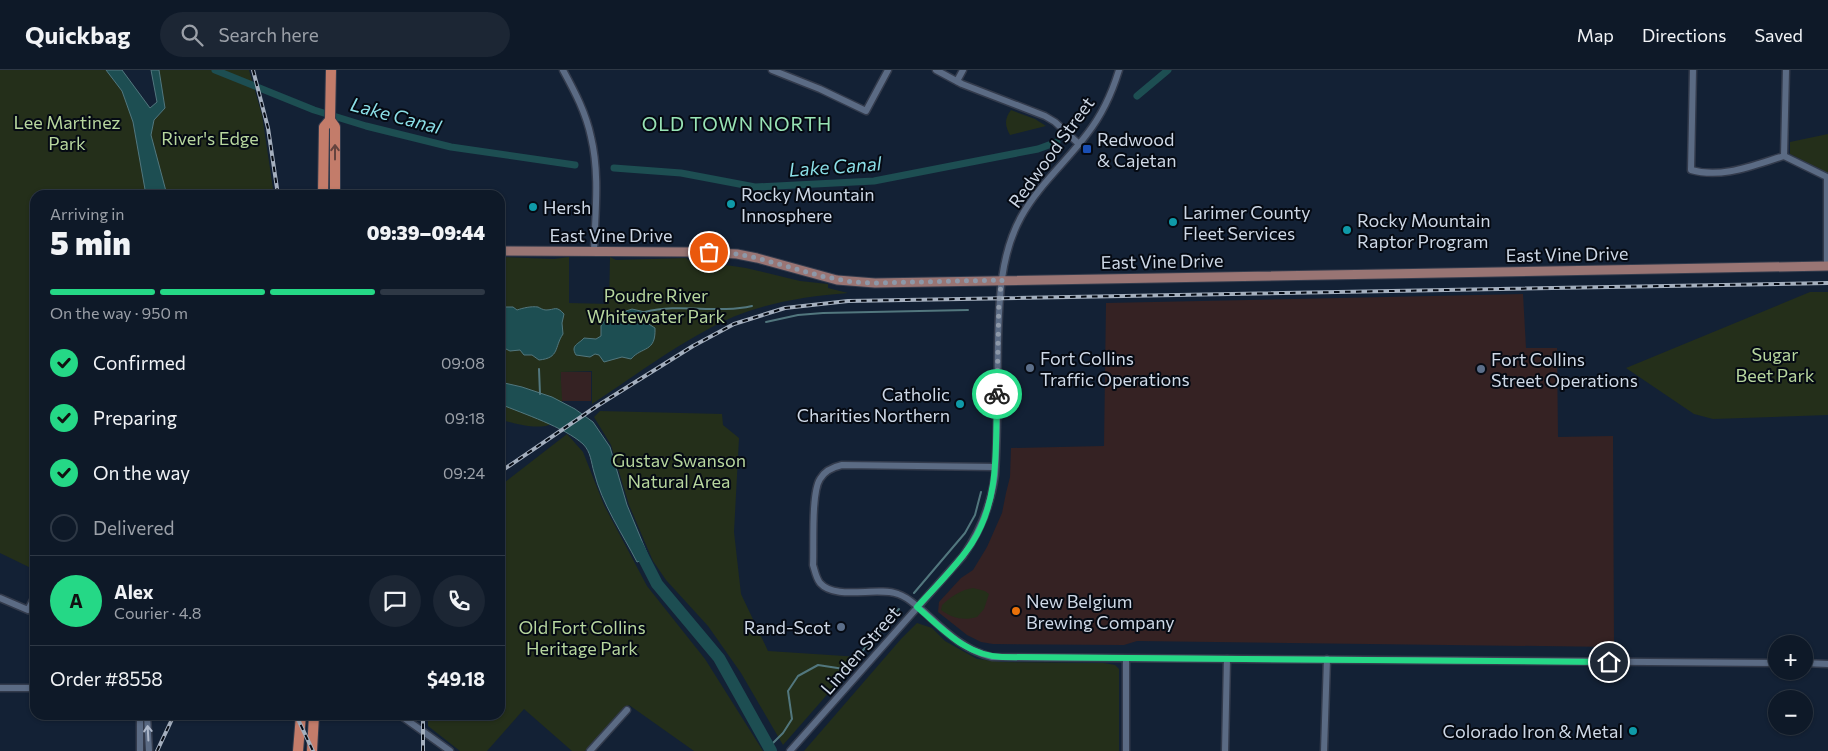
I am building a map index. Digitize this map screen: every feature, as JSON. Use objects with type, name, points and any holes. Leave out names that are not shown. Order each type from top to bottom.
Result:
[{"type":"highway","points":[[323,190],[324,128],[330,120],[331,70]]},
{"type":"highway","points":[[330,120],[336,128],[335,190]]},
{"type":"highway","points":[[298,751],[300,720]]},
{"type":"highway","points":[[312,751],[314,720]]},
{"type":"main road","name":"East Vine Drive","points":[[505,251],[737,254],[821,276],[852,282],[875,283],[1828,266]]},
{"type":"street","points":[[772,70],[820,89],[866,111],[888,70]]},
{"type":"street","points":[[936,70],[957,81],[1045,116],[1056,122],[1079,144]]},
{"type":"street","points":[[957,81],[963,70]]},
{"type":"street","name":"Redwood Street","points":[[1002,280],[1009,246],[1021,218],[1046,181],[1088,133],[1106,104],[1119,70]]},
{"type":"street","points":[[1693,70],[1691,170],[1702,173],[1718,173],[1740,169],[1784,156],[1827,177],[1828,266]]},
{"type":"street","points":[[1784,156],[1786,70]]},
{"type":"street","points":[[566,71],[582,107],[592,138],[595,173],[594,252]]},
{"type":"street","name":"Linden Street","points":[[791,749],[963,556],[978,533],[991,501],[996,467],[999,299],[1002,280]]},
{"type":"street","points":[[996,467],[842,464],[828,470],[820,478],[815,492],[813,565],[820,583],[835,591],[898,594],[907,598],[963,646],[982,654],[1002,657],[1768,663]]},
{"type":"street","points":[[0,598],[28,610],[30,606]]},
{"type":"street","points":[[1126,659],[1126,751]]},
{"type":"street","points":[[1225,751],[1226,659]]},
{"type":"street","points":[[1324,751],[1326,659]]},
{"type":"street","points":[[1813,663],[1828,664]]},
{"type":"street","points":[[0,688],[30,688]]},
{"type":"street","points":[[590,751],[627,710]]},
{"type":"street","points":[[140,720],[140,751]]},
{"type":"street","points":[[147,720],[149,751]]},
{"type":"street","points":[[407,720],[450,751]]},
{"type":"shaded area","points":[[106,70],[122,70],[150,108],[157,102],[151,70],[159,70],[165,108],[154,120],[151,135],[166,190],[145,190],[133,122],[122,91]]},
{"type":"shaded area","points":[[1523,294],[1526,348],[1557,348],[1558,437],[1613,436],[1614,647],[1137,641],[1124,645],[993,644],[981,642],[967,635],[938,612],[939,602],[961,578],[973,570],[987,547],[1002,513],[1010,477],[1011,448],[1104,446],[1106,303]]},
{"type":"shaded area","points":[[505,307],[513,307],[517,310],[527,307],[538,307],[545,310],[557,309],[564,314],[562,323],[563,334],[556,351],[550,357],[539,360],[532,355],[524,355],[520,350],[510,351],[505,348]]},
{"type":"shaded area","points":[[632,309],[645,312],[644,321],[655,328],[653,342],[648,348],[631,359],[622,357],[604,362],[599,355],[595,354],[590,357],[576,355],[574,349],[584,338],[596,339],[601,336],[601,326],[606,318]]},
{"type":"shaded area","points":[[561,372],[591,372],[591,401],[561,401]]},
{"type":"shaded area","points":[[505,383],[552,397],[575,409],[593,422],[610,447],[627,505],[649,558],[637,562],[602,495],[586,447],[565,432],[505,406]]},
{"type":"green space","name":"Lee Martinez Park","points":[[0,70],[106,70],[122,91],[133,122],[145,190],[30,190],[30,568],[0,553]]},
{"type":"green space","name":"River's Edge","points":[[159,70],[249,70],[262,115],[273,190],[166,190],[150,135],[154,120],[165,108]]},
{"type":"green space","points":[[1011,110],[1035,119],[1046,126],[1010,135],[1006,122]]},
{"type":"green space","points":[[1828,134],[1828,173],[1790,154],[1790,142]]},
{"type":"green space","name":"Poudre River Whitewater Park","points":[[505,257],[554,259],[569,257],[569,303],[609,304],[610,257],[616,260],[686,258],[690,261],[746,268],[800,281],[828,284],[828,288],[848,293],[789,300],[733,317],[661,357],[592,404],[592,371],[561,372],[562,403],[561,412],[557,420],[543,426],[505,421]]},
{"type":"green space","name":"Sugar Beet Park","points":[[1810,292],[1828,292],[1828,415],[1713,419],[1694,414],[1626,368]]},
{"type":"green space","name":"Gustav Swanson Natural Area","points":[[600,411],[722,414],[723,425],[739,438],[734,532],[741,594],[768,651],[860,657],[783,745],[741,673],[708,626],[666,580],[653,561],[629,505],[611,445],[594,417]]},
{"type":"green space","name":"Old Fort Collins Heritage Park","points":[[567,434],[583,452],[604,505],[647,586],[705,659],[763,751],[694,751],[629,705],[585,751],[572,751],[524,709],[487,751],[460,751],[428,726],[428,720],[505,720],[505,482]]},
{"type":"green space","points":[[973,588],[989,594],[984,609],[977,617],[958,618],[941,610],[942,605],[953,596]]},
{"type":"green space","points":[[917,623],[932,628],[945,641],[977,659],[1002,662],[1104,663],[1115,665],[1119,669],[1119,751],[804,751]]},
{"type":"waterway","name":"Lake Canal","points":[[215,70],[314,110],[366,126],[451,147],[575,165]]},
{"type":"waterway","name":"Lake Canal","points":[[1137,96],[1168,70]]},
{"type":"waterway","name":"Lake Canal","points":[[614,168],[681,173],[755,187],[874,181],[1038,149],[1057,142]]},
{"type":"waterway","points":[[645,312],[672,308],[725,309],[752,306]]},
{"type":"waterway","points":[[766,322],[798,315],[823,313],[968,310]]},
{"type":"waterway","points":[[539,369],[540,394]]},
{"type":"waterway","points":[[914,593],[965,533],[975,515],[981,492]]},
{"type":"waterway","points":[[637,545],[657,584],[719,658],[771,751]]},
{"type":"waterway","points":[[769,747],[783,733],[792,719],[788,691],[798,676],[818,665],[844,669],[851,664],[899,609]]},
{"type":"railway","points":[[253,70],[268,128],[277,190]]},
{"type":"railway","points":[[505,469],[597,406],[693,346],[734,324],[785,308],[848,301],[1828,283]]},
{"type":"railway","points":[[157,751],[172,720]]},
{"type":"railway","points":[[298,720],[313,751]]},
{"type":"railway","points":[[423,720],[423,751]]},
{"type":"way so far","points":[[709,252],[757,258],[821,276],[852,282],[1002,280],[999,299],[997,394]]},
{"type":"place","name":"Redwood & Cajetan","points":[[1087,149]]},
{"type":"place","name":"Rocky Mountain Innosphere","points":[[731,204]]},
{"type":"place","name":"Hersh","points":[[533,207]]},
{"type":"place","name":"Larimer County Fleet Services","points":[[1173,222]]},
{"type":"place","name":"Rocky Mountain Raptor Program","points":[[1347,230]]},
{"type":"place","name":"Fort Collins Traffic Operations","points":[[1030,368]]},
{"type":"place","name":"Fort Collins Street Operations","points":[[1481,369]]},
{"type":"place","name":"Catholic Charities Northern","points":[[960,404]]},
{"type":"place","name":"New Belgium Brewing Company","points":[[1016,611]]},
{"type":"place","name":"Rand-Scot","points":[[841,627]]},
{"type":"place","name":"Colorado Iron & Metal","points":[[1633,731]]},
{"type":"district","name":"OLD TOWN NORTH","points":[[737,123]]},
{"type":"route","points":[[997,394],[996,467],[991,501],[978,533],[963,556],[917,607],[963,646],[973,651],[992,657],[1609,662]]}]
